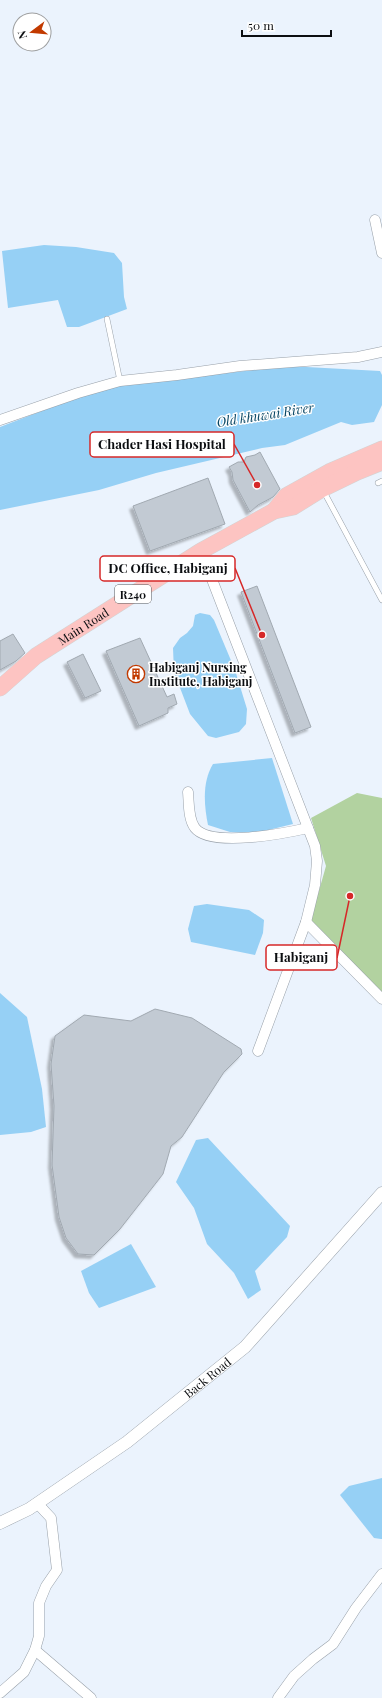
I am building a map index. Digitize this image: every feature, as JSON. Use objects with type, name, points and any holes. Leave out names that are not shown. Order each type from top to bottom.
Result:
[{"type":"main road","name":"Main Road","points":[[274,511],[286,496],[331,471],[382,449]]},
{"type":"main road","name":"Main Road","points":[[0,688],[36,656],[201,550],[274,511],[293,507],[322,489],[382,462]]},
{"type":"street","points":[[375,220],[382,253]]},
{"type":"street","points":[[0,420],[78,392],[120,381],[240,366],[358,357],[382,352]]},
{"type":"street","points":[[201,550],[315,846],[317,861],[315,885],[306,922],[258,1052]]},
{"type":"street","points":[[188,792],[191,818],[194,827],[200,833],[238,838],[273,835],[308,828]]},
{"type":"street","points":[[306,922],[382,999]]},
{"type":"street","name":"Back Road","points":[[0,1523],[38,1503],[127,1442],[245,1347],[382,1193]]},
{"type":"street","points":[[0,1693],[24,1672],[35,1650],[39,1636],[39,1603],[46,1586],[57,1570],[51,1518],[38,1503]]},
{"type":"street","points":[[278,1698],[294,1676],[333,1644],[356,1608],[382,1574]]},
{"type":"street","points":[[35,1650],[91,1698]]},
{"type":"lane","points":[[107,319],[120,381]]},
{"type":"lane","points":[[322,489],[382,600]]},
{"type":"green space","points":[[357,793],[382,798],[382,995],[309,926],[326,866],[311,818]]},
{"type":"water","points":[[44,245],[76,247],[114,253],[122,263],[124,297],[127,309],[79,327],[67,327],[58,300],[8,308],[2,251]]},
{"type":"water","name":"Old khuwai River","points":[[288,366],[380,371],[382,375],[382,405],[374,422],[352,425],[341,422],[285,445],[262,448],[156,473],[99,490],[0,510],[0,427],[104,387]]},
{"type":"water","points":[[200,613],[210,615],[214,620],[235,670],[247,709],[246,724],[239,732],[216,738],[208,736],[190,714],[174,672],[173,648],[180,638],[193,626],[195,615]]},
{"type":"water","points":[[272,758],[293,824],[256,833],[230,832],[208,825],[205,794],[207,778],[213,764]]},
{"type":"water","points":[[207,904],[249,910],[264,920],[263,933],[255,955],[191,942],[188,929],[194,906]]},
{"type":"water","points":[[0,993],[27,1017],[42,1089],[46,1127],[31,1132],[0,1135]]},
{"type":"water","points":[[208,1138],[290,1226],[287,1237],[255,1271],[261,1290],[248,1299],[234,1273],[207,1244],[194,1208],[176,1182],[196,1140]]},
{"type":"water","points":[[131,1244],[156,1287],[99,1308],[89,1293],[81,1271]]},
{"type":"water","points":[[382,1478],[381,1539],[374,1538],[340,1495],[349,1486]]},
{"type":"building","points":[[260,452],[280,489],[273,497],[258,505],[250,512],[233,480],[232,472],[229,467],[238,462],[244,462],[246,457]]},
{"type":"building","points":[[208,478],[225,524],[150,551],[133,506]]},
{"type":"building","points":[[257,586],[311,727],[295,733],[241,592]]},
{"type":"building","points":[[13,634],[25,653],[16,661],[0,670],[0,641]]},
{"type":"building","name":"Habiganj Nursing Institute, Habiganj","points":[[140,638],[167,697],[174,694],[177,704],[168,708],[168,713],[139,726],[106,651]]},
{"type":"building","points":[[83,654],[101,691],[85,698],[67,662]]},
{"type":"building","points":[[155,1009],[192,1018],[241,1049],[242,1054],[224,1072],[182,1137],[171,1146],[163,1174],[120,1229],[94,1255],[78,1254],[66,1238],[59,1217],[52,1165],[54,1106],[51,1064],[55,1036],[84,1015],[131,1021]]},
{"type":"place","name":"Chader Hasi Hospital","points":[[257,485]]},
{"type":"place","name":"DC Office, Habiganj","points":[[262,635]]},
{"type":"place","name":"Habiganj Nursing Institute, Habiganj","points":[[136,674]]},
{"type":"place","name":"Habiganj","points":[[350,896]]}]
